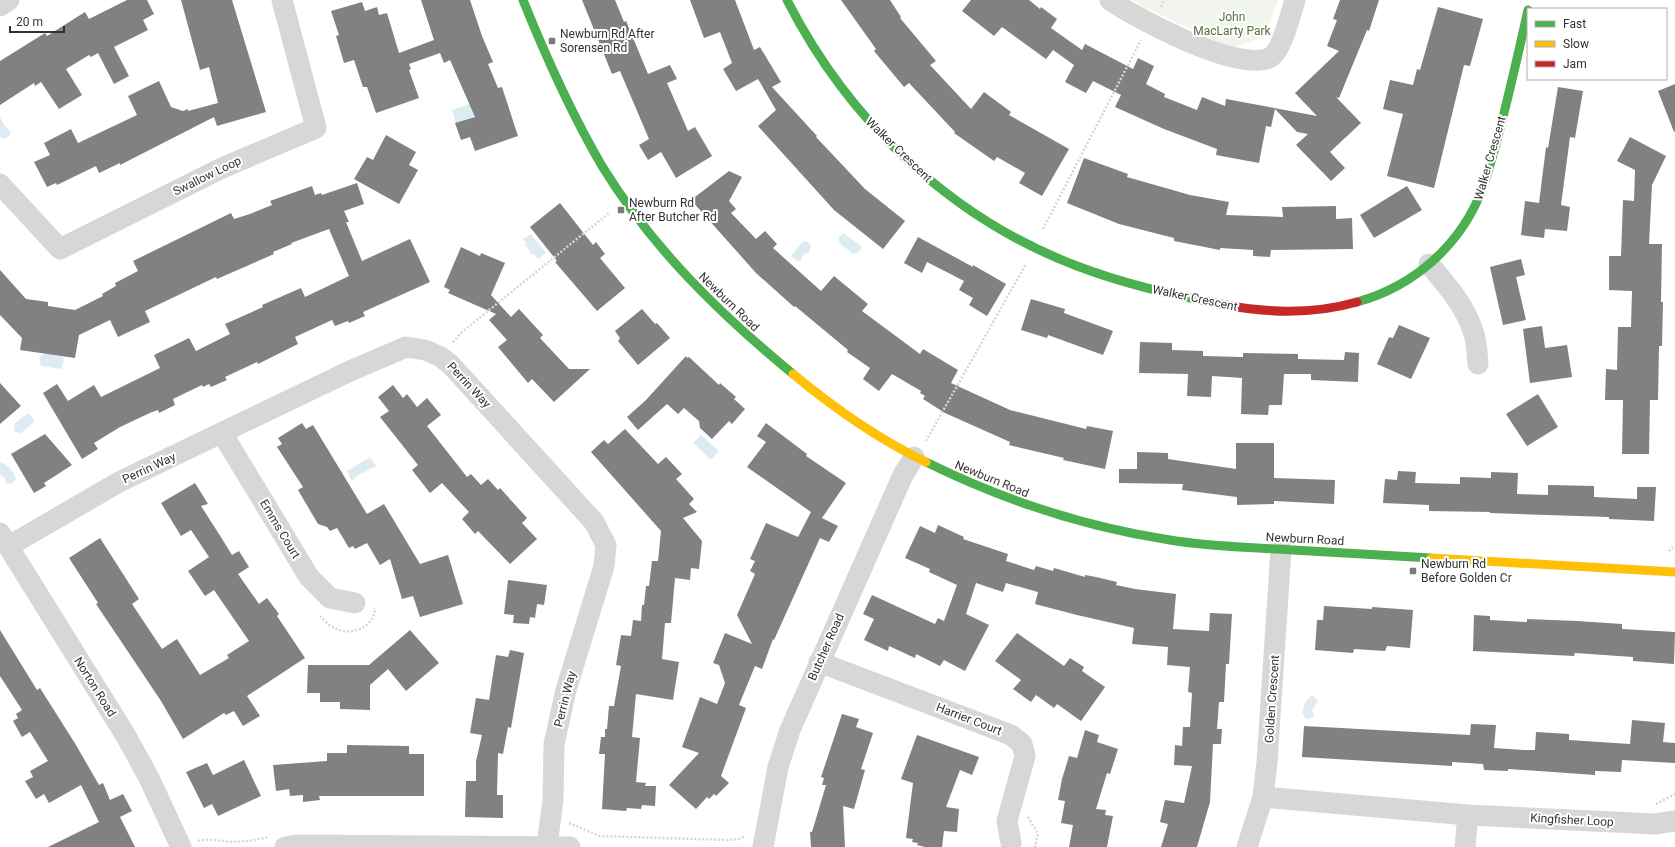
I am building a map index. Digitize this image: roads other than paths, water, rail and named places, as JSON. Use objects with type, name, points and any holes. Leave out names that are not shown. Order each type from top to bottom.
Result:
[{"type":"street","points":[[0,6],[9,0]]},
{"type":"street","name":"Swallow Loop","points":[[0,184],[60,249],[222,168],[316,128],[282,0]]},
{"type":"street","name":"Newburn Road","points":[[523,0],[541,45],[563,92],[598,159],[652,237],[704,297],[741,332],[842,413],[887,442],[919,451],[942,471],[1018,503],[1078,521],[1164,540],[1228,546],[1675,572]]},
{"type":"street","name":"Walker Crescent","points":[[787,0],[807,38],[841,89],[874,126],[913,165],[944,192],[978,216],[1035,247],[1094,272],[1207,302],[1242,308],[1288,310],[1321,308],[1354,303],[1380,295],[1429,264],[1441,254],[1476,206],[1484,188],[1527,13]]},
{"type":"street","points":[[1110,0],[1150,23],[1218,54],[1238,60],[1253,61],[1265,60],[1273,56],[1279,48],[1295,0]]},
{"type":"street","points":[[1429,264],[1450,290],[1464,311],[1474,334],[1478,364]]},
{"type":"street","name":"Perrin Way","points":[[4,540],[119,482],[350,371],[406,348],[425,350],[441,356],[451,365],[594,522],[606,545],[604,566],[566,690],[554,744],[553,800],[547,846]]},
{"type":"street","name":"Emms Court","points":[[222,433],[309,576],[330,598],[356,603]]},
{"type":"street","name":"Butcher Road","points":[[756,840],[790,730],[903,475],[919,451]]},
{"type":"street","name":"Norton Road","points":[[4,540],[126,736],[149,778],[181,847]]},
{"type":"street","name":"Golden Crescent","points":[[1247,847],[1263,798],[1269,748],[1281,549]]},
{"type":"street","name":"Harrier Court","points":[[819,662],[1011,735],[1022,744],[1025,756],[1007,822],[1011,842]]},
{"type":"street","name":"Kingfisher Loop","points":[[1263,798],[1468,815],[1655,824],[1675,821]]},
{"type":"street","points":[[1465,847],[1468,815]]},
{"type":"street","points":[[286,847],[296,845],[570,847]]},
{"type":"place","name":"Newburn Rd After Sorensen Rd","points":[[552,41]]},
{"type":"place","name":"Newburn Rd After Butcher Rd","points":[[621,210]]},
{"type":"place","name":"Newburn Rd Before Golden Cr","points":[[1413,571]]},
{"type":"park label","name":"John MacLarty Park","points":[[1232,24]]}]
